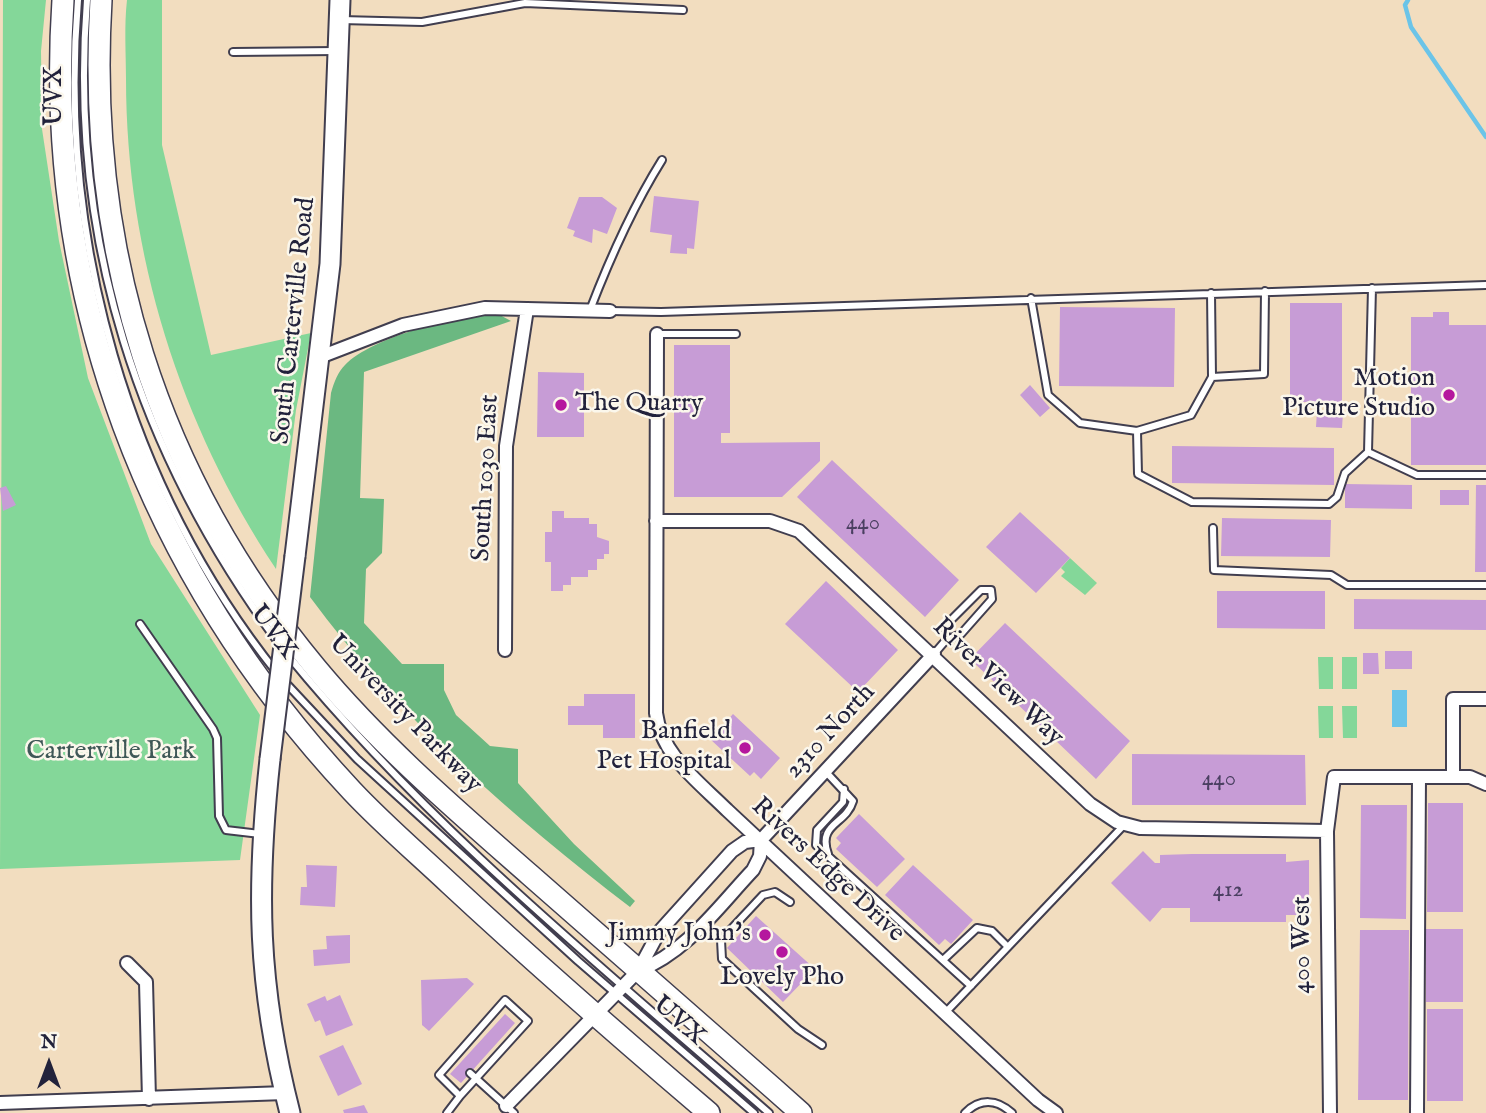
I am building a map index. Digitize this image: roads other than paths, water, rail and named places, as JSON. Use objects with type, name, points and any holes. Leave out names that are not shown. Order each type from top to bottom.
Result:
[{"type":"main road","points":[[63,0],[61,128],[74,246],[91,326],[116,407],[165,525],[235,642],[293,720],[345,783],[595,1016],[709,1113]]},
{"type":"main road","name":"University Parkway","points":[[101,0],[99,127],[115,252],[147,374],[180,453],[210,512],[272,612],[353,710],[453,807],[626,984],[801,1113]]},
{"type":"street","name":"South Carterville Road","points":[[290,1113],[264,982],[260,908],[262,835],[320,357],[335,197],[340,0]]},
{"type":"street","points":[[320,357],[403,325],[485,308],[610,311]]},
{"type":"street","name":"South 1030 East","points":[[505,650],[506,446],[527,309]]},
{"type":"street","name":"Rivers Edge Drive","points":[[657,334],[656,713],[662,738],[679,762],[1038,1100],[1056,1113]]},
{"type":"street","name":"River View Way","points":[[656,521],[769,521],[799,531],[934,654],[1090,804],[1125,824],[1152,829],[1326,831]]},
{"type":"street","name":"2310 North","points":[[506,1111],[626,984],[659,932],[732,851],[746,842],[761,840],[934,654]]},
{"type":"street","points":[[1453,777],[1453,699],[1486,699]]},
{"type":"street","name":"400 West","points":[[1330,1113],[1326,831],[1334,777],[1419,777]]},
{"type":"street","points":[[1417,1113],[1419,777],[1476,779],[1486,784]]},
{"type":"street","name":"2310 North","points":[[626,984],[688,940],[753,870],[760,856],[761,840]]},
{"type":"street","points":[[127,963],[146,982],[149,1099]]},
{"type":"street","points":[[0,1103],[285,1093]]},
{"type":"lane","name":"UVX","points":[[78,0],[75,132],[80,194],[93,272],[137,423],[154,470],[194,550],[255,645],[332,735],[626,984],[754,1113]]},
{"type":"lane","points":[[87,0],[84,87],[88,163],[107,282],[144,405],[192,509],[260,618],[342,719],[444,822],[769,1113]]},
{"type":"lane","points":[[339,20],[422,22],[525,3],[683,10]]},
{"type":"lane","points":[[233,52],[338,51]]},
{"type":"lane","points":[[590,310],[635,206],[662,160]]},
{"type":"lane","points":[[610,311],[662,312],[1486,285]]},
{"type":"lane","points":[[1137,431],[1138,474],[1192,502],[1329,504],[1337,497],[1345,472],[1368,452],[1372,288]]},
{"type":"lane","points":[[1212,377],[1264,374],[1265,291]]},
{"type":"lane","points":[[1031,298],[1048,395],[1080,423],[1137,431],[1191,415],[1212,377],[1211,293]]},
{"type":"lane","points":[[657,334],[736,334]]},
{"type":"lane","points":[[1368,452],[1417,475],[1486,475]]},
{"type":"lane","points":[[1213,528],[1214,570],[1331,575],[1347,585],[1486,585]]},
{"type":"lane","points":[[934,654],[946,640],[961,634],[992,599],[991,590],[981,590],[946,625],[946,640]]},
{"type":"lane","points":[[140,624],[217,738],[219,816],[226,830],[262,835]]},
{"type":"lane","points":[[825,772],[852,797],[852,805],[826,834],[824,842],[828,853],[971,986]]},
{"type":"lane","points":[[945,1013],[1125,824]]},
{"type":"lane","points":[[790,902],[775,892],[763,895],[721,940],[719,947],[722,958],[798,1029],[822,1045]]},
{"type":"lane","points":[[943,960],[977,928],[992,931],[1008,947]]},
{"type":"lane","points":[[447,1113],[460,1096],[473,1076],[507,1038],[528,1021],[505,1000],[439,1075],[460,1096]]},
{"type":"lane","points":[[487,1020],[493,1026]]},
{"type":"lane","points":[[476,1033],[483,1038]]},
{"type":"lane","points":[[465,1045],[471,1051]]},
{"type":"lane","points":[[454,1058],[460,1063]]},
{"type":"lane","points":[[473,1076],[506,1111]]},
{"type":"lane","points":[[965,1113],[975,1105],[987,1102],[1000,1104],[1012,1113]]},
{"type":"water","points":[[1392,690],[1407,690],[1407,727],[1392,727]]},
{"type":"waterway","points":[[1408,0],[1405,5],[1411,27],[1486,137]]},
{"type":"place","name":"Motion Picture Studio","points":[[1449,395]]},
{"type":"place","name":"The Quarry","points":[[561,405]]},
{"type":"place","name":"Banfield Pet Hospital","points":[[745,748]]},
{"type":"place","name":"Jimmy John's","points":[[765,935]]},
{"type":"place","name":"Lovely Pho","points":[[782,952]]},
{"type":"park label","name":"Carterville Park","points":[[111,753]]}]
